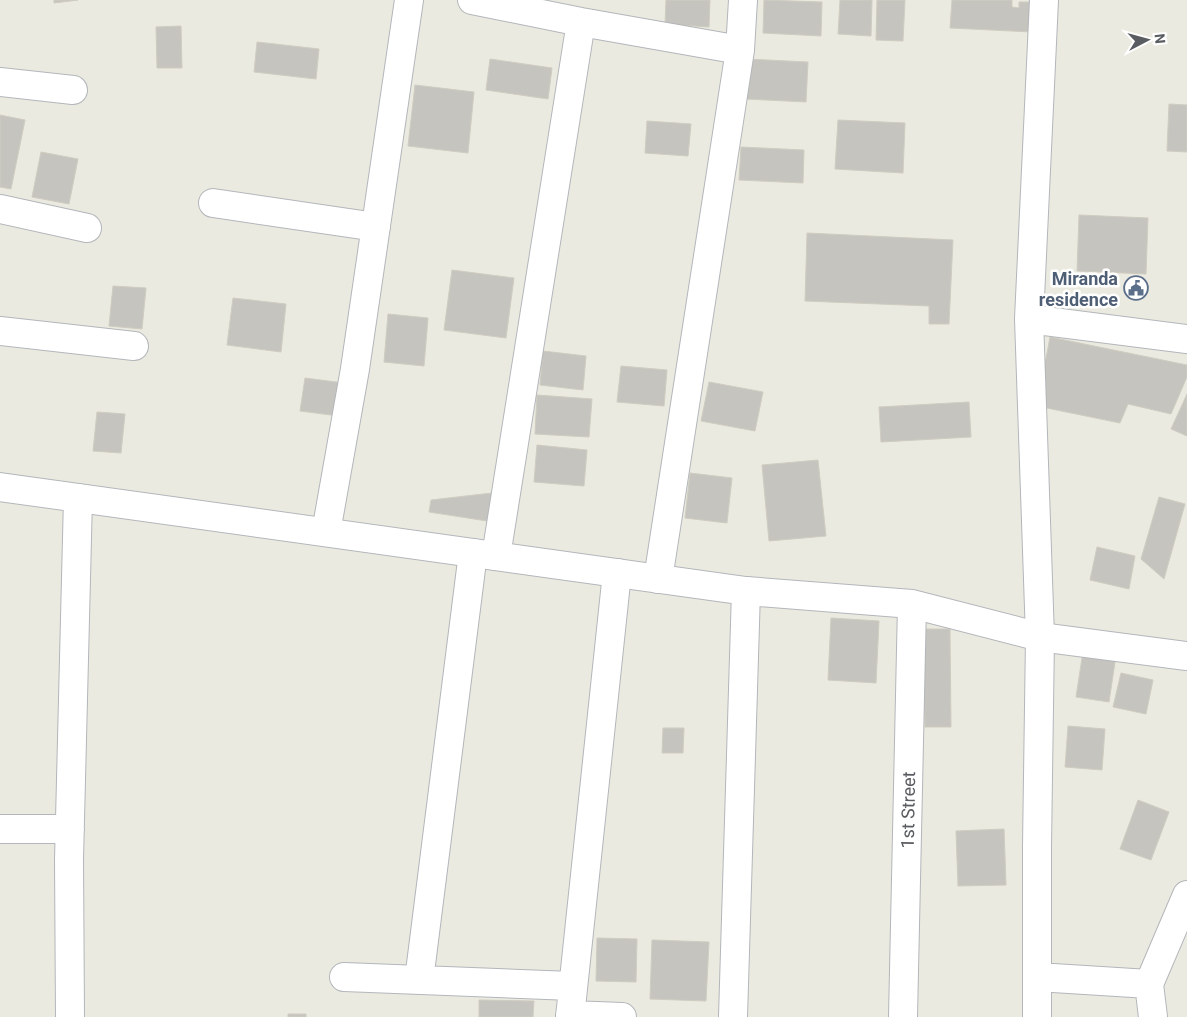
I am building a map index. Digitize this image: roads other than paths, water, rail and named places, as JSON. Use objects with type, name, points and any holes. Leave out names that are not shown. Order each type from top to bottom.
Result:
[{"type":"street","points":[[326,532],[355,369],[409,0]]},
{"type":"street","points":[[472,0],[581,22],[740,50]]},
{"type":"street","points":[[658,579],[740,50],[743,0]]},
{"type":"street","points":[[1037,1017],[1040,637],[1029,319],[1044,0]]},
{"type":"street","points":[[419,980],[484,555],[581,22]]},
{"type":"street","points":[[0,82],[73,90]]},
{"type":"street","points":[[213,203],[376,227]]},
{"type":"street","points":[[0,209],[87,228]]},
{"type":"street","points":[[1029,319],[1187,339]]},
{"type":"street","points":[[0,331],[134,346]]},
{"type":"street","points":[[0,487],[746,592],[912,604],[1040,637],[1187,656]]},
{"type":"street","points":[[70,1017],[69,860],[78,498]]},
{"type":"street","points":[[617,573],[570,1016],[622,1017]]},
{"type":"street","points":[[733,1017],[746,592]]},
{"type":"street","name":"1st Street","points":[[903,1017],[912,604]]},
{"type":"street","points":[[0,829],[70,829]]},
{"type":"street","points":[[1153,1017],[1149,984],[1187,895]]},
{"type":"street","points":[[344,976],[572,986]]},
{"type":"street","points":[[1037,977],[1149,984]]},
{"type":"place","name":"Miranda residence","points":[[1136,288]]}]
